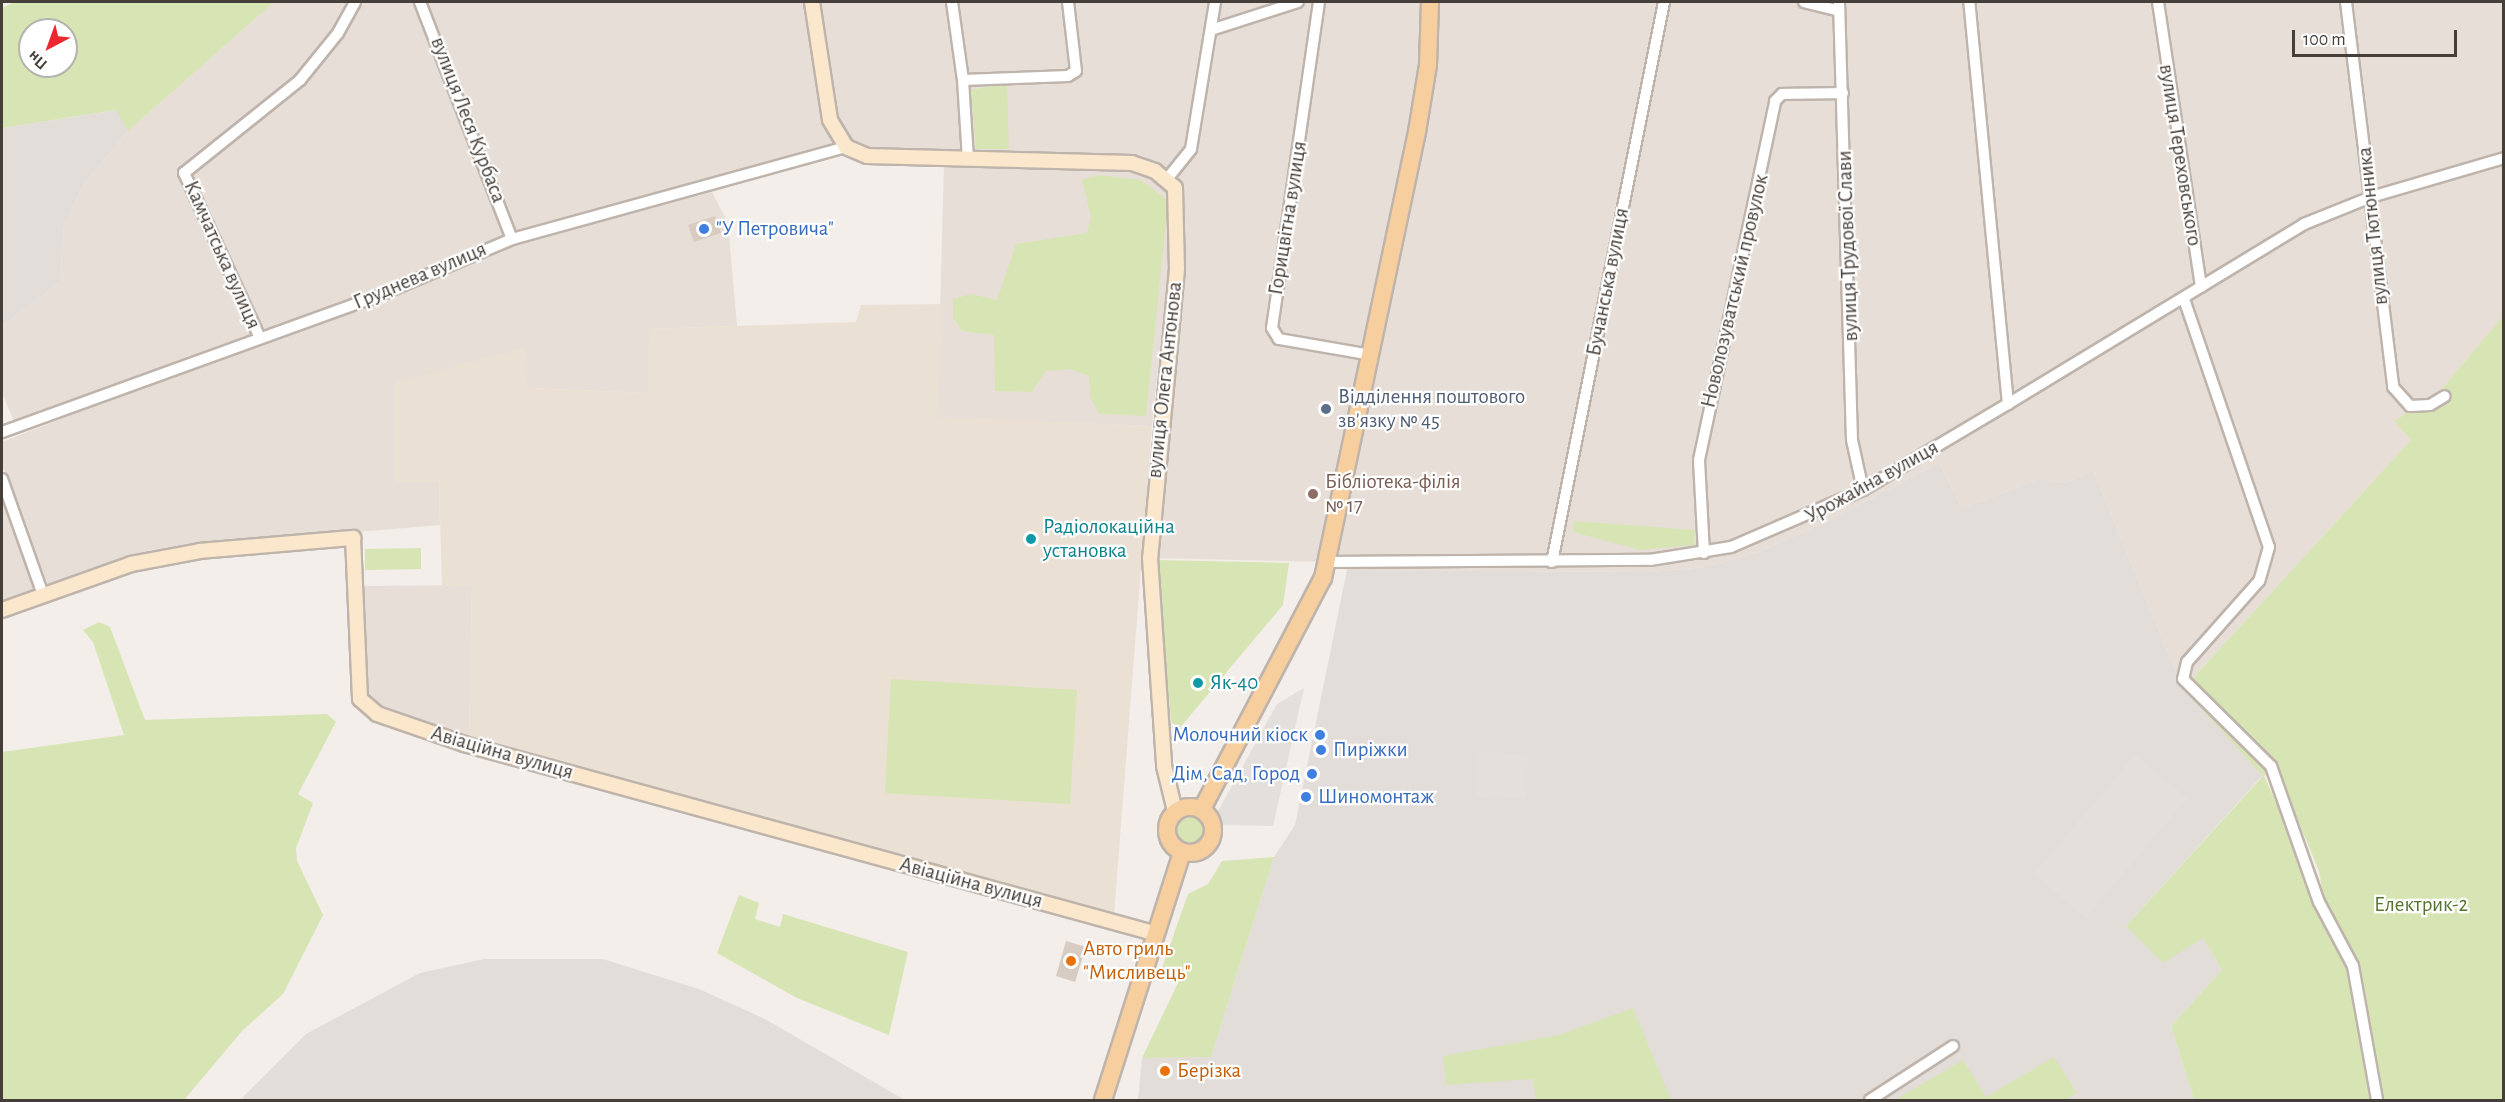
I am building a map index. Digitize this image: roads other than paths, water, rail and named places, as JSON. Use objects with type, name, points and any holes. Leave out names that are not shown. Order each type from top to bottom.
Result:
[{"type":"main road","points":[[1202,809],[1302,626],[1327,562],[1372,355],[1427,76],[1430,2]]},
{"type":"main road","points":[[1182,852],[1167,833],[1175,811],[1202,809]]},
{"type":"main road","points":[[1182,852],[1205,849],[1212,840],[1214,829],[1202,809]]},
{"type":"main road","points":[[1103,1101],[1154,933],[1182,852]]},
{"type":"street","name":"Камчатська вулиця","points":[[260,338],[185,182],[185,171],[300,80],[338,33],[355,2]]},
{"type":"street","name":"вулиця Леся Курбаса","points":[[420,2],[512,239]]},
{"type":"street","points":[[812,2],[830,120],[846,147],[867,156],[1132,163],[1167,179],[1191,149],[1214,29],[1215,2]]},
{"type":"street","points":[[952,2],[963,80],[968,159]]},
{"type":"street","points":[[963,80],[1068,76],[1076,71],[1068,2]]},
{"type":"street","points":[[1214,29],[1298,2]]},
{"type":"street","name":"Горицвітна вулиця","points":[[1319,2],[1272,328],[1279,339],[1372,355]]},
{"type":"street","name":"Бучанська вулиця","points":[[1552,562],[1664,2]]},
{"type":"street","points":[[1804,2],[1839,6]]},
{"type":"street","points":[[1969,2],[2008,404],[2184,299],[2286,233],[2371,197],[2504,158]]},
{"type":"street","name":"вулиця Тереховського","points":[[2158,2],[2201,287]]},
{"type":"street","name":"вулиця Тютюнника","points":[[2346,2],[2393,387],[2410,406],[2430,405],[2445,396]]},
{"type":"street","name":"вулиця Трудової Слави","points":[[1839,6],[1852,440],[1863,490]]},
{"type":"street","name":"Новолозуватський провулок","points":[[1704,553],[1699,460],[1775,101],[1782,94],[1843,93]]},
{"type":"street","name":"Груднева вулиця","points":[[2,432],[260,338],[512,239],[846,147]]},
{"type":"street","name":"вулиця Олега Антонова","points":[[1167,179],[1179,199],[1180,221],[1149,558],[1164,766],[1175,811]]},
{"type":"street","points":[[2184,299],[2266,532],[2268,560],[2259,581],[2187,662],[2183,679],[2271,766],[2319,902],[2353,966],[2377,1101]]},
{"type":"street","name":"Урожайна вулиця","points":[[1327,562],[1552,562],[1704,553],[1764,537],[1863,490],[2008,404]]},
{"type":"street","points":[[2,478],[42,594]]},
{"type":"street","name":"Авіаційна вулиця","points":[[2,609],[131,564],[200,551],[353,538],[360,699],[377,714],[475,747],[1154,933]]},
{"type":"street","points":[[1870,1101],[1953,1046]]},
{"type":"place","name":"\"У Петровича\"","points":[[704,229]]},
{"type":"place","name":"Відділення поштового зв'язку № 45","points":[[1326,409]]},
{"type":"place","name":"Бібліотека-філія № 17","points":[[1313,494]]},
{"type":"place","name":"Радіолокаційна установка","points":[[1031,539]]},
{"type":"place","name":"Як-40","points":[[1198,683]]},
{"type":"place","name":"Молочний кіоск","points":[[1320,735]]},
{"type":"place","name":"Пиріжки","points":[[1321,750]]},
{"type":"place","name":"Дім, Сад, Город","points":[[1312,774]]},
{"type":"place","name":"Шиномонтаж","points":[[1306,797]]},
{"type":"place","name":"Авто гриль \"Мисливець\"","points":[[1071,961]]},
{"type":"place","name":"Берізка","points":[[1165,1071]]},
{"type":"park label","name":"Електрик-2","points":[[2421,905]]}]
